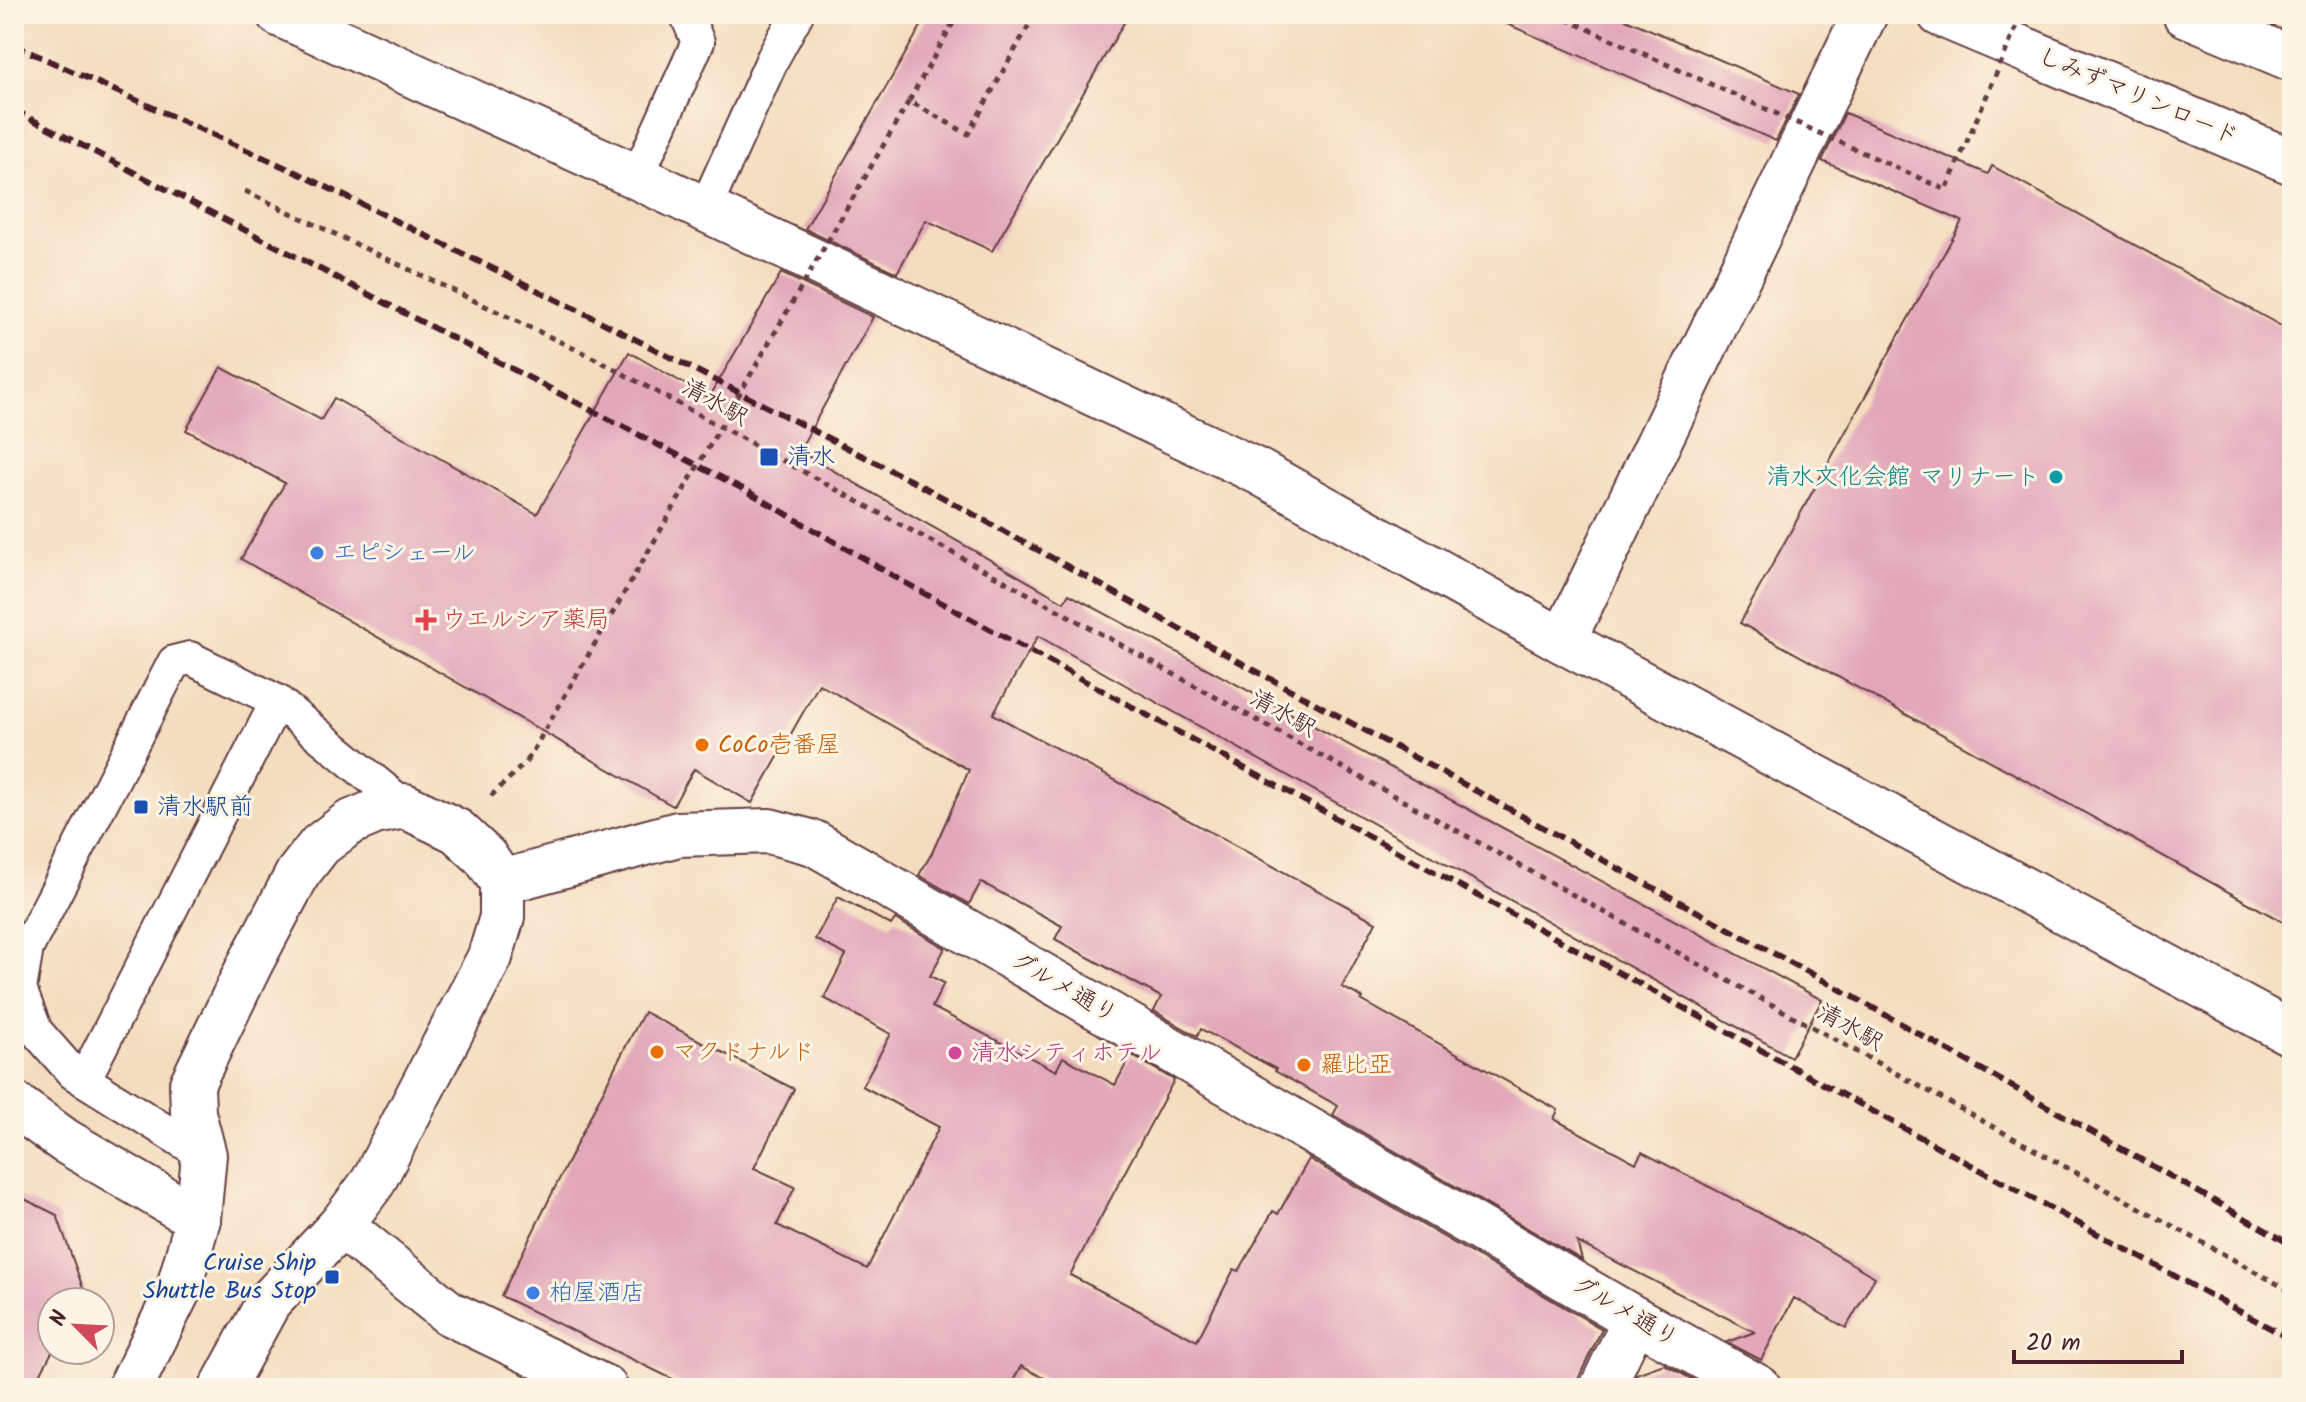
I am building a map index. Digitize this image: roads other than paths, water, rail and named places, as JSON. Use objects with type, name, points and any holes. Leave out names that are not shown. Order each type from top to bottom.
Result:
[{"type":"street","points":[[279,14],[637,177],[1259,472],[1563,641],[2292,1034]]},
{"type":"street","points":[[1563,641],[1865,14]]},
{"type":"street","name":"しみずマリンロード","points":[[1940,14],[2292,162]]},
{"type":"street","points":[[2197,19],[2292,43]]},
{"type":"street","points":[[2197,19],[2292,59]]},
{"type":"street","points":[[130,1388],[178,1291],[198,1219],[204,1155],[193,1113],[192,1084],[298,873],[320,845],[349,823],[375,812],[405,806],[457,831],[485,857],[502,882],[502,917],[490,957],[373,1182],[341,1225],[268,1303],[222,1388]]},
{"type":"street","name":"グルメ通り","points":[[502,882],[678,834],[769,831],[814,843],[1759,1388]]},
{"type":"street","points":[[14,1104],[65,1141],[198,1219]]},
{"type":"street","points":[[341,1225],[449,1313],[605,1388]]},
{"type":"street","points":[[1602,1388],[1635,1319]]},
{"type":"lane","points":[[637,177],[698,42],[686,14]]},
{"type":"lane","points":[[705,209],[773,58],[797,14]]},
{"type":"lane","points":[[204,1155],[73,1073],[36,1031],[20,989],[27,948],[174,662],[190,658],[277,701],[405,806]]},
{"type":"lane","points":[[84,1080],[277,701]]},
{"type":"railway","points":[[14,45],[302,175],[588,315],[935,493],[1852,996],[2292,1245]]},
{"type":"railway","points":[[14,110],[747,491],[909,585],[2292,1340]]},
{"type":"place","name":"清水","points":[[769,457]]},
{"type":"place","name":"清水文化会館 マリナート","points":[[2056,477]]},
{"type":"place","name":"エピシェール","points":[[317,553]]},
{"type":"place","name":"ウエルシア薬局","points":[[426,620]]},
{"type":"place","name":"CoCo壱番屋","points":[[702,745]]},
{"type":"place","name":"清水駅前","points":[[141,807]]},
{"type":"place","name":"マクドナルド","points":[[657,1052]]},
{"type":"place","name":"清水シティホテル","points":[[955,1053]]},
{"type":"place","name":"羅比亞","points":[[1304,1065]]},
{"type":"place","name":"Cruise Ship Shuttle Bus Stop","points":[[332,1277]]},
{"type":"place","name":"柏屋酒店","points":[[533,1293]]}]
